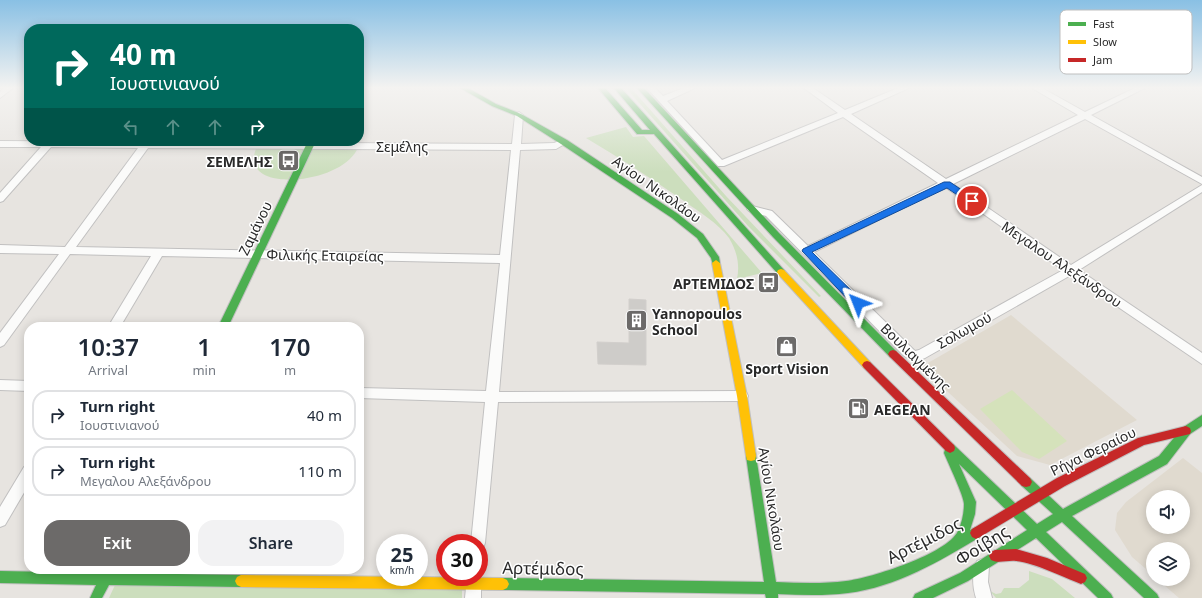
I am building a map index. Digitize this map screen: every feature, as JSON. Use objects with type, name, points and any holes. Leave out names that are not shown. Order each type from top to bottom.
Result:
[{"type":"street","points":[[479,534],[519,116]]},
{"type":"street","name":"Αγίου Νικολάου","points":[[521,116],[564,142],[675,216],[700,236],[715,257],[742,396],[772,598]]},
{"type":"street","points":[[626,116],[640,132],[657,132]]},
{"type":"street","points":[[642,116],[737,224],[870,368],[945,444],[1107,598]]},
{"type":"street","name":"Βουλιαγμένης","points":[[670,116],[752,210],[893,354],[1061,516],[1153,598]]},
{"type":"street","points":[[677,116],[721,164],[838,116]]},
{"type":"street","name":"Μεγαλου Αλεξάνδρου","points":[[849,116],[1202,359]]},
{"type":"street","points":[[806,251],[947,184],[1081,116]]},
{"type":"street","points":[[1085,116],[1202,181]]},
{"type":"street","name":"Σεμέλης","points":[[364,144],[515,147],[556,146],[564,142]]},
{"type":"street","name":"Σεμέλης","points":[[0,144],[24,143]]},
{"type":"street","points":[[0,200],[47,146]]},
{"type":"street","points":[[0,342],[145,146]]},
{"type":"street","name":"Ζαμάνου","points":[[225,322],[310,146]]},
{"type":"street","name":"Σολωμού","points":[[752,210],[769,213],[878,324],[913,356],[921,355],[1071,270],[1202,188]]},
{"type":"street","name":"Φιλικής Εταιρείας","points":[[0,249],[505,259]]},
{"type":"street","points":[[117,322],[159,252]]},
{"type":"street","points":[[878,324],[893,354]]},
{"type":"street","points":[[0,385],[24,386]]},
{"type":"street","points":[[364,393],[492,396],[742,396]]},
{"type":"street","name":"Ρήγα Φεραίου","points":[[1061,516],[1163,460],[1186,431],[1202,420]]},
{"type":"street","name":"Ρήγα Φεραίου","points":[[1039,495],[1142,441],[1186,431]]},
{"type":"street","points":[[945,444],[970,502],[969,514],[963,535],[946,551]]},
{"type":"street","points":[[0,520],[24,479]]},
{"type":"street","name":"Αρτέμιδος","points":[[474,586],[823,589],[854,586],[886,578],[946,551],[1039,495]]},
{"type":"street","name":"Φοίβης","points":[[919,598],[964,577],[1036,530],[1061,516]]},
{"type":"street","points":[[995,556],[1016,555],[1047,564],[1090,582]]},
{"type":"street","points":[[983,564],[980,576],[981,589],[984,598]]},
{"type":"street","points":[[96,598],[107,574]]},
{"type":"street","name":"Αρτέμιδος","points":[[0,577],[436,585]]},
{"type":"shaded area","points":[[1011,315],[1137,420],[1050,465],[1017,456],[921,367]]},
{"type":"shaded area","points":[[1183,458],[1202,473],[1202,598],[1179,598],[1165,586],[1190,586],[1190,542],[1146,542],[1146,569],[1132,557],[1115,530],[1117,513],[1126,502]]},
{"type":"green space","points":[[651,116],[656,116],[726,196],[821,296],[819,297],[748,226]]},
{"type":"green space","points":[[626,127],[633,137],[644,136],[762,273],[737,279],[738,263],[736,253],[729,238],[719,227],[660,185],[586,138]]},
{"type":"green space","points":[[258,146],[359,146],[355,153],[343,165],[326,173],[306,178],[286,180],[270,177],[258,170],[254,158]]},
{"type":"green space","points":[[1012,390],[1067,441],[1039,459],[1022,452],[980,409]]},
{"type":"green space","points":[[1029,571],[1052,579],[1075,598],[996,598],[990,591],[996,594],[1001,593],[1004,588],[1019,588],[1029,580]]},
{"type":"green space","points":[[115,585],[462,590],[462,598],[109,598]]},
{"type":"building","name":"Yannopoulos School","points":[[629,299],[646,300],[646,365],[598,364],[597,342],[629,343]]},
{"type":"traffic: fast","points":[[521,116],[564,142],[675,216],[700,236],[715,257],[716,263]]},
{"type":"traffic: fast","points":[[626,116],[640,132],[657,132]]},
{"type":"traffic: fast","points":[[642,116],[781,272]]},
{"type":"traffic: fast","points":[[666,116],[776,235],[893,354]]},
{"type":"traffic: fast","points":[[225,322],[310,146]]},
{"type":"traffic: fast","points":[[919,598],[964,577],[1009,547],[1075,508],[1163,460],[1186,431],[1202,420]]},
{"type":"traffic: fast","points":[[950,448],[1107,598]]},
{"type":"traffic: fast","points":[[946,551],[963,535],[969,514],[970,502],[949,453]]},
{"type":"traffic: fast","points":[[751,456],[772,598]]},
{"type":"traffic: fast","points":[[1026,482],[1153,598]]},
{"type":"traffic: fast","points":[[503,584],[823,589],[846,587],[886,578],[902,572],[932,558],[976,533]]},
{"type":"traffic: fast","points":[[96,598],[108,574]]},
{"type":"traffic: fast","points":[[0,577],[241,581]]},
{"type":"traffic: slow","points":[[716,263],[742,396],[751,456]]},
{"type":"traffic: slow","points":[[781,272],[867,365]]},
{"type":"traffic: slow","points":[[241,581],[503,584]]},
{"type":"traffic: jam","points":[[893,354],[1026,482]]},
{"type":"traffic: jam","points":[[867,365],[950,448]]},
{"type":"traffic: jam","points":[[976,533],[1061,482],[1142,441],[1186,431]]},
{"type":"traffic: jam","points":[[995,556],[1016,555],[1047,564],[1081,578]]},
{"type":"place","name":"ΣΕΜΕΛΗΣ","points":[[288,161]]},
{"type":"place","name":"ΑΡΤΕΜΙΔΟΣ","points":[[769,283]]},
{"type":"place","name":"Yannopoulos School","points":[[637,321]]},
{"type":"place","name":"Sport Vision","points":[[787,346]]},
{"type":"place","name":"AEGEAN","points":[[859,409]]},
{"type":"route","points":[[858,303],[806,251],[947,184],[972,201]]}]
